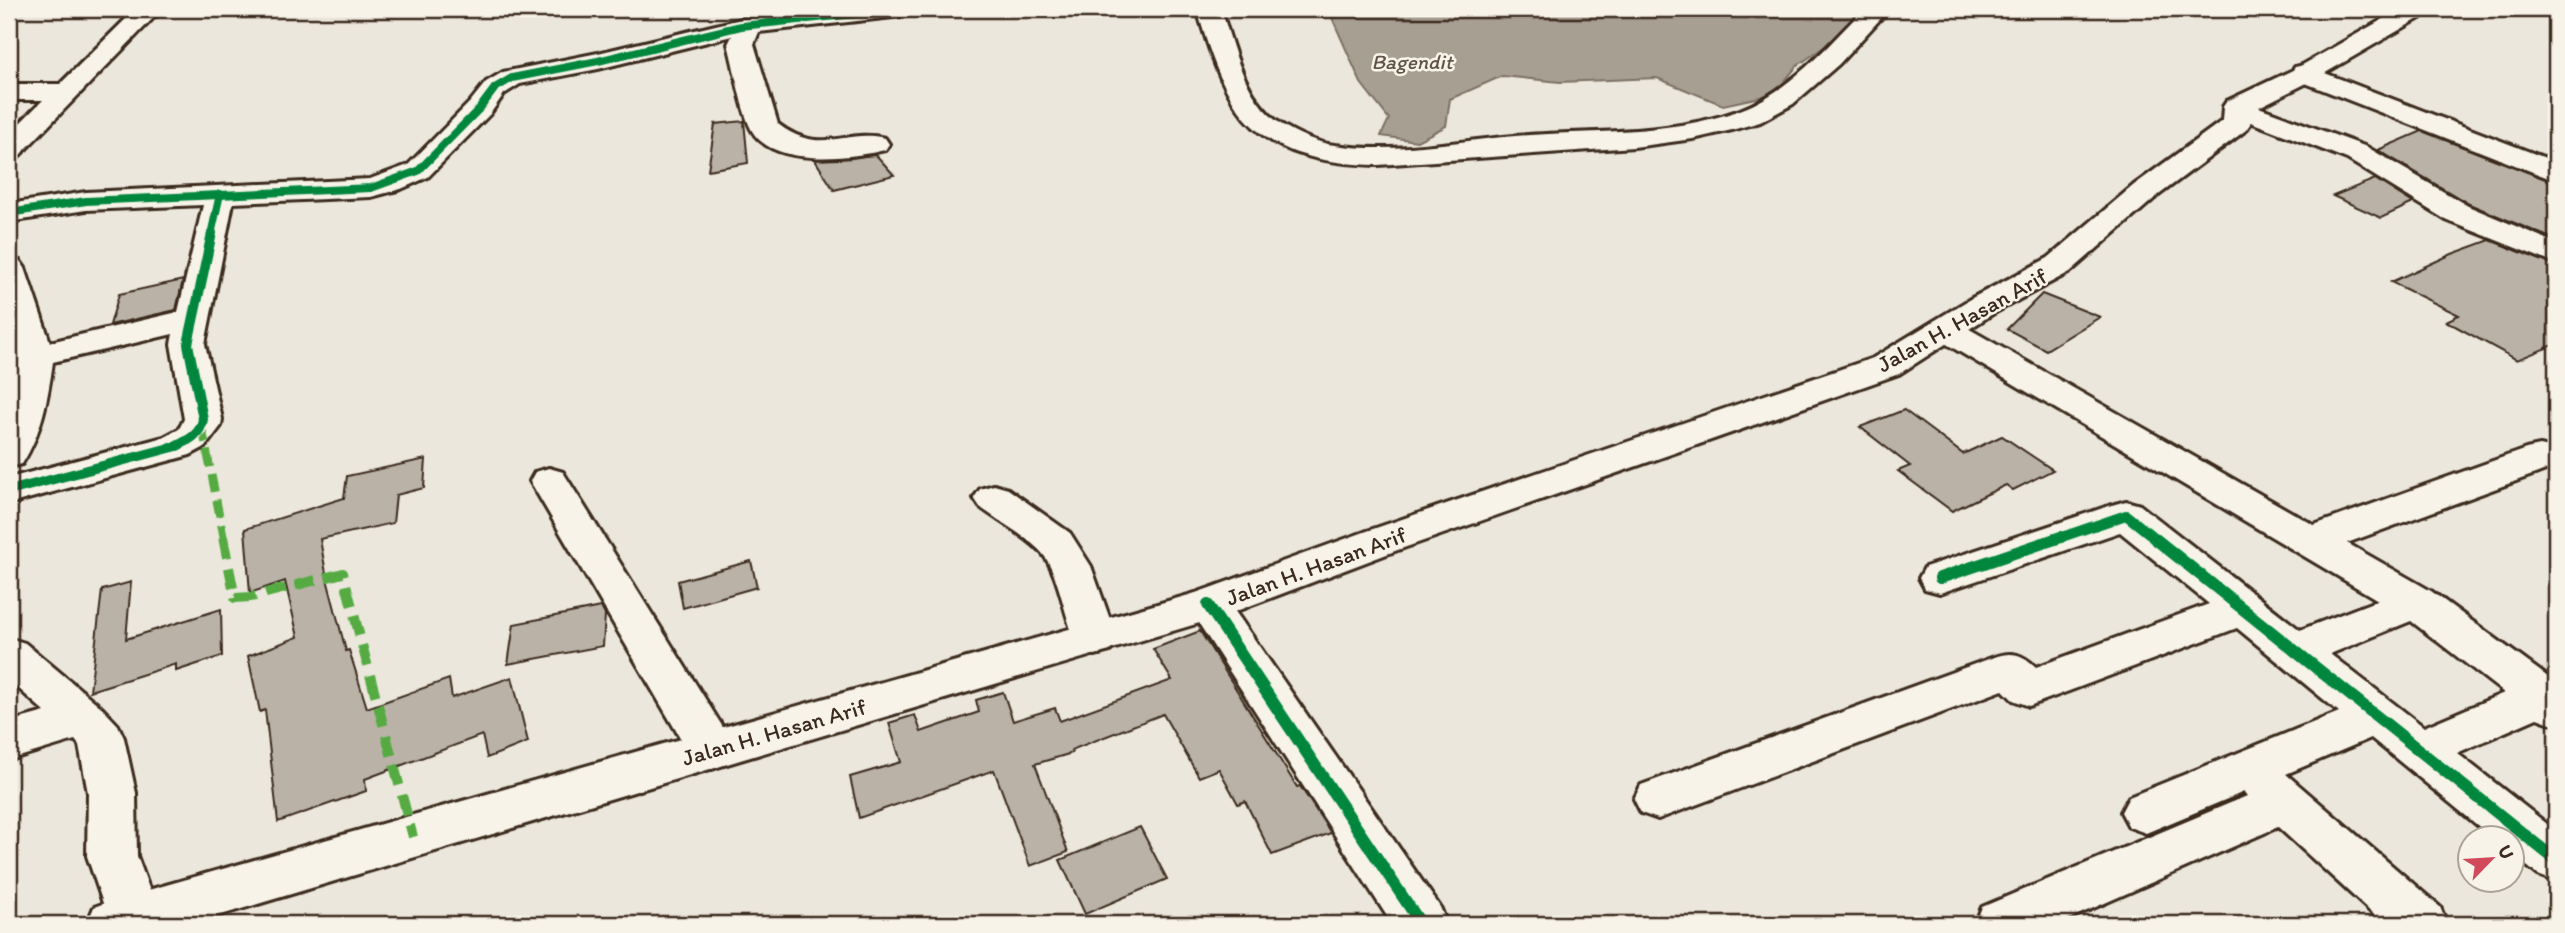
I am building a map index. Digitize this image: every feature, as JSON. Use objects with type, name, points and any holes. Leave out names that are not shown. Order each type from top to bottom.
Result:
[{"type":"street","points":[[9,150],[21,125],[67,92],[150,9]]},
{"type":"street","points":[[9,213],[86,201],[371,188],[390,183],[425,166],[495,88],[512,78],[669,32],[902,9]]},
{"type":"street","points":[[1209,9],[1244,102],[1267,127],[1297,142],[1335,153],[1393,155],[1680,133],[1751,116],[1781,99],[1828,61],[1871,16],[1871,9]]},
{"type":"street","points":[[2237,107],[2283,88],[2304,73],[2418,9]]},
{"type":"street","points":[[751,25],[741,44],[765,128],[776,137],[808,151],[875,144]]},
{"type":"street","points":[[2304,73],[2556,172]]},
{"type":"street","points":[[9,92],[67,92]]},
{"type":"street","points":[[2237,107],[2357,153],[2457,213],[2556,254]]},
{"type":"street","name":"Jalan H. Hasan Arif","points":[[124,921],[1208,606],[1381,541],[1886,366],[1982,306],[2059,265],[2145,191],[2236,124],[2237,107]]},
{"type":"street","points":[[9,491],[177,446],[198,433],[203,419],[188,344],[220,194]]},
{"type":"street","points":[[9,268],[37,355],[28,408],[9,455]]},
{"type":"street","points":[[37,355],[193,318]]},
{"type":"street","points":[[1945,329],[2416,602],[2549,701]]},
{"type":"street","points":[[2311,541],[2540,458]]},
{"type":"street","points":[[549,481],[712,750]]},
{"type":"street","points":[[994,498],[1056,542],[1070,566],[1095,639]]},
{"type":"street","points":[[1940,578],[2126,515],[2556,860]]},
{"type":"street","points":[[2294,650],[2416,602]]},
{"type":"street","points":[[1208,606],[1421,924]]},
{"type":"street","points":[[1658,799],[2010,669],[2029,688],[2242,609]]},
{"type":"street","points":[[9,655],[84,719],[102,738],[112,793],[112,856],[124,921]]},
{"type":"street","points":[[2418,750],[2549,701]]},
{"type":"street","points":[[2146,812],[2376,716]]},
{"type":"street","points":[[9,741],[84,719]]},
{"type":"street","points":[[2248,770],[2421,924]]},
{"type":"street","points":[[2001,924],[2285,802]]},
{"type":"water","name":"Bagendit","points":[[1855,9],[1848,30],[1797,66],[1774,94],[1723,105],[1657,78],[1560,82],[1502,76],[1450,99],[1446,126],[1417,141],[1381,136],[1389,119],[1361,83],[1329,11]]},
{"type":"building","points":[[744,121],[748,163],[708,170],[715,124]]},
{"type":"building","points":[[2422,131],[2556,183],[2556,240],[2469,204],[2378,150]]},
{"type":"building","points":[[876,155],[894,175],[834,190],[815,160]]},
{"type":"building","points":[[2375,179],[2413,203],[2381,218],[2333,196]]},
{"type":"building","points":[[2490,240],[2556,266],[2556,344],[2517,360],[2446,321],[2459,315],[2391,282]]},
{"type":"building","points":[[183,280],[176,310],[110,325],[119,294]]},
{"type":"building","points":[[2042,294],[2100,317],[2046,350],[2007,329]]},
{"type":"building","points":[[1904,410],[1963,454],[2002,436],[2053,470],[2013,490],[2006,485],[1952,511],[1898,471],[1910,466],[1860,427]]},
{"type":"building","points":[[426,459],[424,488],[396,495],[393,523],[320,539],[327,579],[346,651],[349,650],[367,708],[449,679],[452,698],[512,677],[528,742],[487,758],[482,735],[365,779],[366,791],[278,822],[265,710],[260,712],[248,656],[298,637],[285,581],[250,593],[245,529],[344,498],[347,476]]},
{"type":"building","points":[[751,561],[757,587],[683,608],[678,581]]},
{"type":"building","points":[[131,582],[126,639],[221,609],[222,656],[176,671],[176,664],[90,691],[102,590]]},
{"type":"building","points":[[601,607],[605,615],[603,646],[508,664],[514,624]]},
{"type":"building","points":[[1200,631],[1297,787],[1300,786],[1331,833],[1272,855],[1245,801],[1238,804],[1219,769],[1199,777],[1163,714],[1071,750],[1072,753],[1035,764],[1068,852],[1030,866],[994,770],[859,818],[850,777],[901,762],[889,723],[915,715],[921,732],[979,712],[976,700],[1003,692],[1013,721],[1055,708],[1060,721],[1172,680],[1153,649]]},
{"type":"building","points":[[1140,827],[1167,879],[1085,914],[1060,860]]},
{"type":"marked path","points":[[202,426],[235,598],[251,597],[343,573],[413,837]]},
{"type":"cycle path","points":[[9,213],[86,201],[371,188],[418,171],[480,108],[495,88],[512,78],[598,61],[741,26],[902,9]]},
{"type":"cycle path","points":[[9,491],[177,446],[192,438],[202,426],[203,419],[188,344],[220,194]]},
{"type":"cycle path","points":[[1940,578],[2126,515],[2556,860]]},
{"type":"cycle path","points":[[1208,605],[1421,924]]}]
